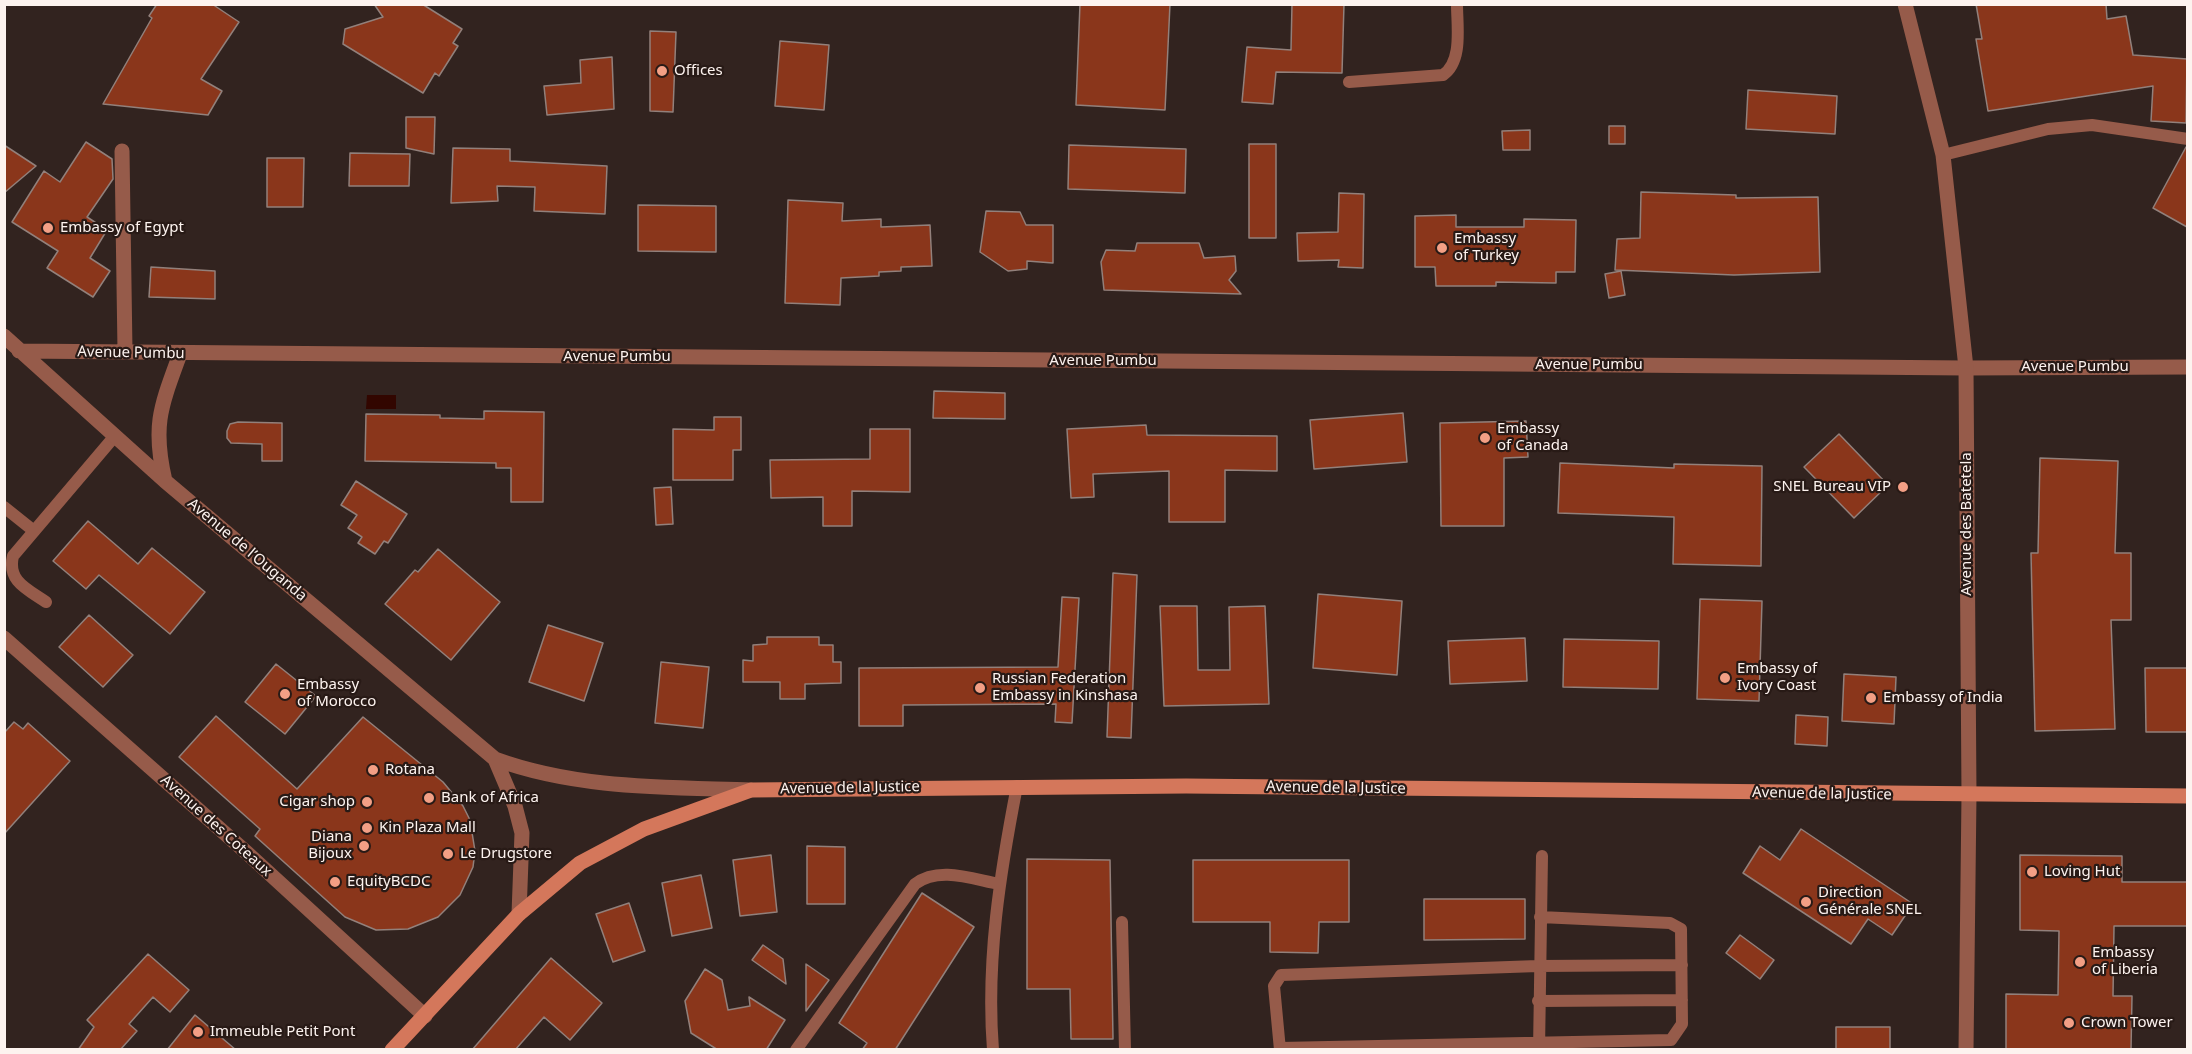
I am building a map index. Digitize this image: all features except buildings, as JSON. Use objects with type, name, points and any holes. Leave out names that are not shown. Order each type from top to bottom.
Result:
[{"type":"main road","name":"Avenue de la Justice","points":[[393,1050],[519,914],[580,863],[610,845],[696,807],[751,790],[1017,786],[2187,796]]},
{"type":"street","name":"Avenue des Batetela","points":[[1905,4],[1943,155],[1966,368],[1969,795],[1966,1050]]},
{"type":"street","points":[[123,151],[125,351]]},
{"type":"street","name":"Avenue de l’Ouganda","points":[[4,336],[165,481],[495,759],[531,772],[619,786],[751,790]]},
{"type":"street","name":"Avenue Pumbu","points":[[19,351],[1966,368],[2187,366]]},
{"type":"street","points":[[165,481],[157,448],[159,420],[180,354]]},
{"type":"street","name":"Avenue des Coteaux","points":[[4,638],[246,852],[425,1016]]},
{"type":"street","name":"Avenue de l’Ouganda","points":[[495,759],[515,806],[522,833],[519,914]]},
{"type":"lane","points":[[1349,82],[1443,75],[1452,68],[1456,55],[1457,4]]},
{"type":"lane","points":[[1943,155],[2048,129],[2092,125],[2187,139]]},
{"type":"lane","points":[[45,602],[14,580],[10,568],[13,556],[114,437]]},
{"type":"lane","points":[[4,507],[34,531]]},
{"type":"lane","points":[[993,1050],[992,986],[999,884],[1017,786]]},
{"type":"lane","points":[[1539,1047],[1538,966],[1542,856]]},
{"type":"lane","points":[[796,1050],[915,884],[924,878],[939,874],[999,884]]},
{"type":"lane","points":[[1540,917],[1670,923],[1682,929],[1682,965],[1682,1024],[1672,1045],[1280,1049],[1274,986],[1281,975],[1538,966],[1682,965]]},
{"type":"lane","points":[[1122,922],[1125,1050]]},
{"type":"lane","points":[[1538,1001],[1682,999]]},
{"type":"shaded area","points":[[367,395],[396,395],[396,409],[366,409]]},
{"type":"place","name":"Offices","points":[[662,71]]},
{"type":"place","name":"Embassy of Egypt","points":[[48,228]]},
{"type":"place","name":"Embassy of Turkey","points":[[1442,248]]},
{"type":"place","name":"Embassy of Canada","points":[[1485,438]]},
{"type":"place","name":"SNEL Bureau VIP","points":[[1903,487]]},
{"type":"place","name":"Embassy of Ivory Coast","points":[[1725,678]]},
{"type":"place","name":"Russian Federation Embassy in Kinshasa","points":[[980,688]]},
{"type":"place","name":"Embassy of Morocco","points":[[285,694]]},
{"type":"place","name":"Embassy of India","points":[[1871,698]]},
{"type":"place","name":"Rotana","points":[[373,770]]},
{"type":"place","name":"Bank of Africa","points":[[429,798]]},
{"type":"place","name":"Cigar shop","points":[[367,802]]},
{"type":"place","name":"Kin Plaza Mall","points":[[367,828]]},
{"type":"place","name":"Diana Bijoux","points":[[364,846]]},
{"type":"place","name":"Le Drugstore","points":[[448,854]]},
{"type":"place","name":"Loving Hut","points":[[2032,872]]},
{"type":"place","name":"EquityBCDC","points":[[335,882]]},
{"type":"place","name":"Direction Générale SNEL","points":[[1806,902]]},
{"type":"place","name":"Embassy of Liberia","points":[[2080,962]]},
{"type":"place","name":"Crown Tower","points":[[2069,1023]]},
{"type":"place","name":"Immeuble Petit Pont","points":[[198,1032]]}]
